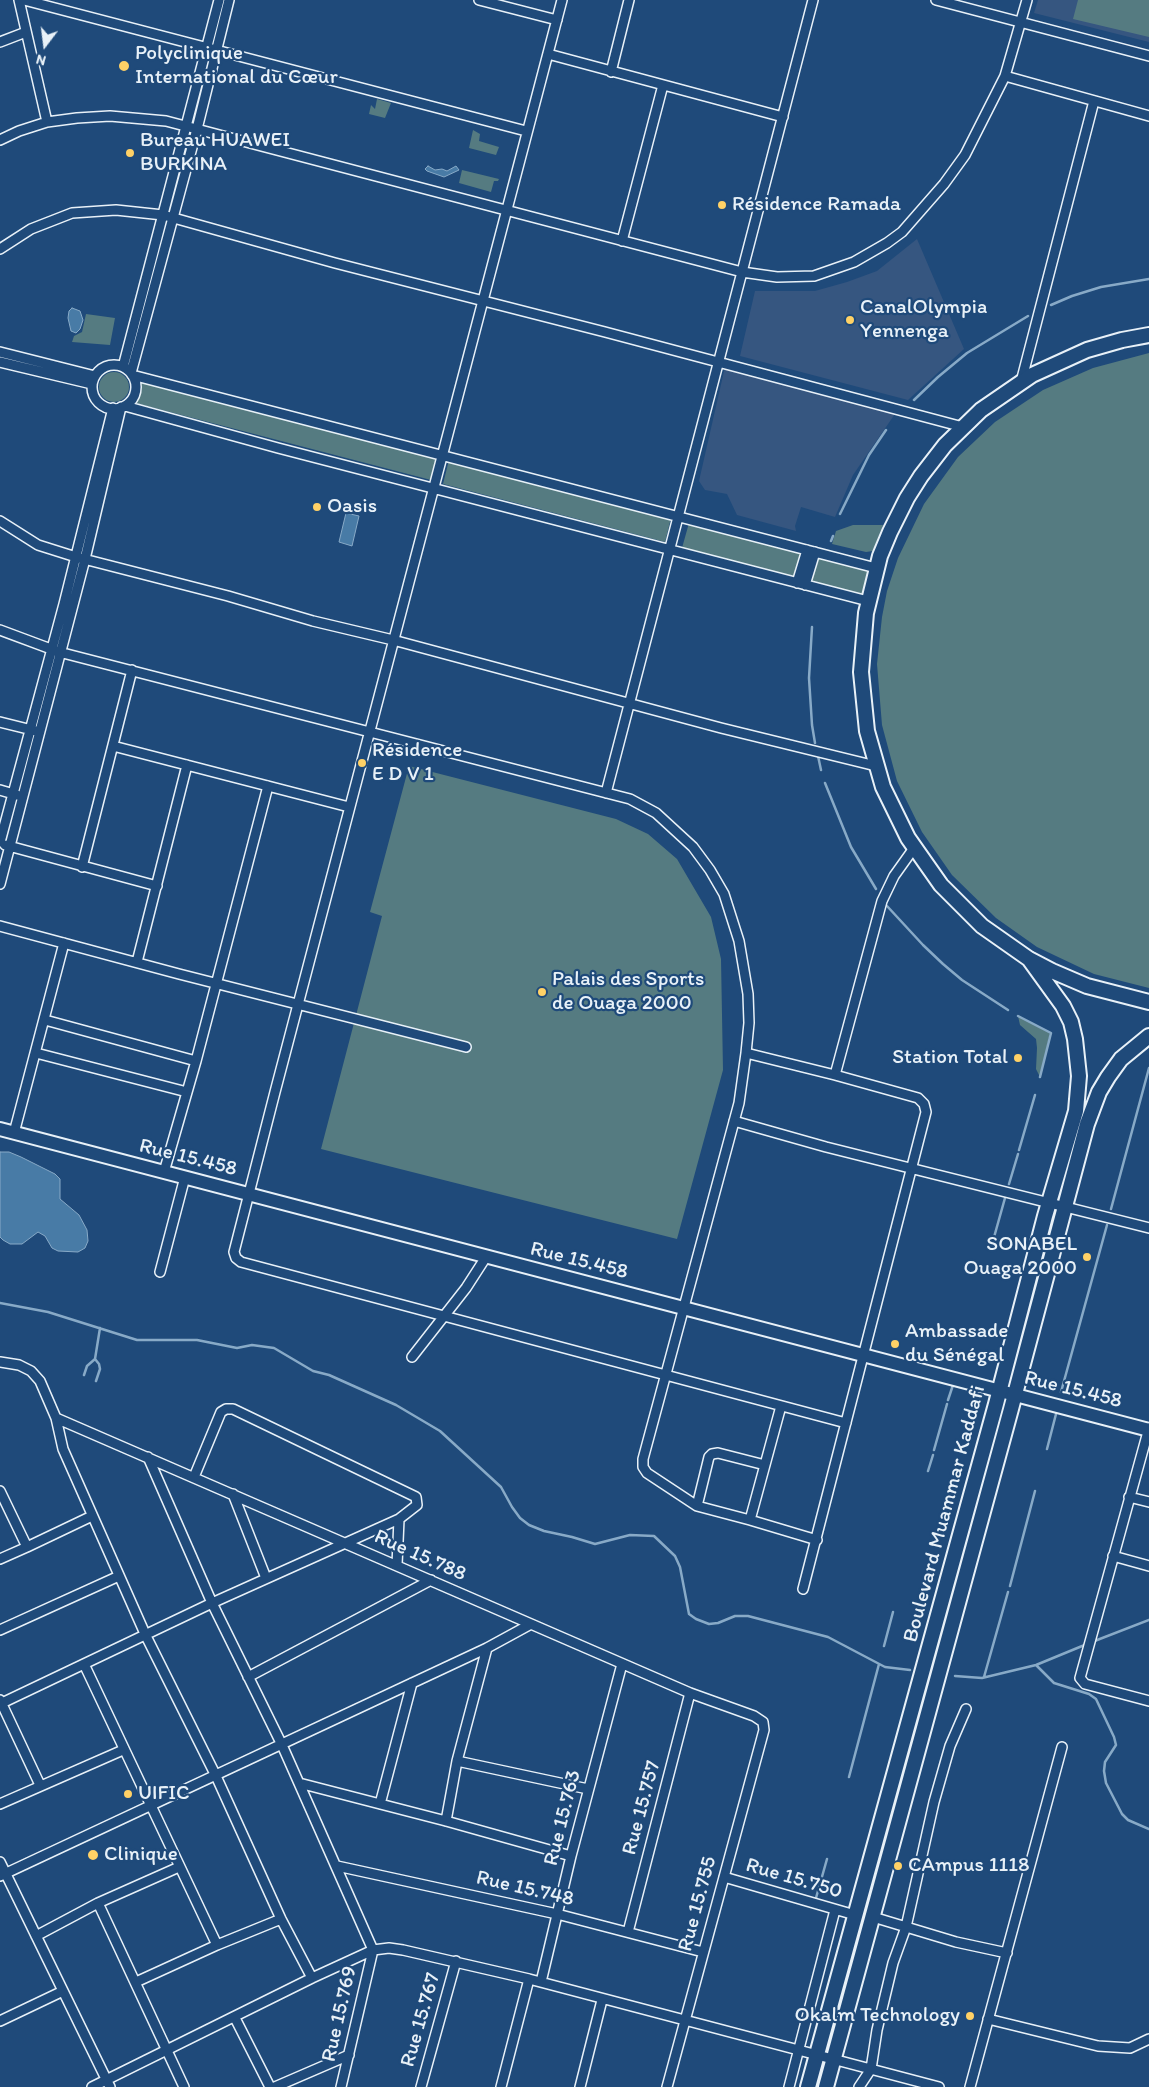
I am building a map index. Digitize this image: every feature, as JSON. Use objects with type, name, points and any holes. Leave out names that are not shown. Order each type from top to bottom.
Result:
[{"type":"main road","points":[[1149,335],[1087,350],[1053,364],[1021,382],[991,403],[963,427],[937,455],[907,498],[890,532],[876,568],[868,601],[862,648],[862,690],[865,720],[876,766],[892,808],[914,848],[941,885],[965,910],[1000,940],[1029,959],[1087,986],[1149,1002]]},
{"type":"main road","name":"Boulevard Muammar Kaddafi","points":[[808,2087],[1000,1392],[1049,1203],[1076,1111],[1078,1059],[1071,1022],[1063,1006],[1029,959]]},
{"type":"main road","name":"Boulevard Muammar Kaddafi","points":[[826,2087],[1015,1396],[1087,1124],[1099,1092],[1122,1059],[1149,1036]]},
{"type":"main road","name":"Rue 15.458","points":[[0,1129],[1015,1396],[1149,1429]]},
{"type":"street","points":[[19,0],[47,122]]},
{"type":"street","points":[[24,0],[526,131]]},
{"type":"street","points":[[123,367],[219,0]]},
{"type":"street","points":[[157,886],[0,843],[12,793],[81,558],[120,407],[134,394],[136,387],[131,374],[197,129],[229,0]]},
{"type":"street","points":[[479,0],[556,20]]},
{"type":"street","points":[[562,0],[526,131],[234,1252],[240,1262],[846,1423]]},
{"type":"street","points":[[611,72],[629,0]]},
{"type":"street","points":[[606,793],[814,0]]},
{"type":"street","points":[[936,0],[1149,56]]},
{"type":"street","points":[[0,140],[19,131],[47,122],[110,116],[136,117],[186,126],[742,272],[777,277],[814,276],[854,262],[887,243],[915,219],[944,184],[966,155],[1005,76],[1026,0]]},
{"type":"street","points":[[0,42],[26,32]]},
{"type":"street","points":[[548,54],[783,117]]},
{"type":"street","points":[[1005,76],[1149,116]]},
{"type":"street","points":[[622,241],[663,85]]},
{"type":"street","points":[[1021,382],[1094,102]]},
{"type":"street","points":[[0,249],[31,229],[72,214],[116,210],[163,215],[335,263],[963,427]]},
{"type":"street","points":[[0,352],[94,380]]},
{"type":"street","points":[[0,362],[94,380]]},
{"type":"street","points":[[868,601],[120,407],[104,406],[97,400],[93,392],[94,380],[100,370],[107,366],[115,365],[123,367],[131,374],[876,568]]},
{"type":"street","points":[[0,520],[38,545],[81,558],[313,621],[393,640],[876,766]]},
{"type":"street","points":[[801,584],[811,551]]},
{"type":"street","points":[[0,630],[55,651],[630,799],[656,813],[693,847],[719,884],[739,941],[748,994],[745,1072],[685,1309],[643,1459],[643,1468],[647,1473],[696,1506],[817,1540]]},
{"type":"street","points":[[0,884],[40,732],[55,651]]},
{"type":"street","points":[[82,867],[132,670]]},
{"type":"street","points":[[0,722],[40,732]]},
{"type":"street","points":[[113,746],[349,807]]},
{"type":"street","points":[[137,962],[187,765]]},
{"type":"street","points":[[164,1172],[196,1061],[268,786]]},
{"type":"street","points":[[0,790],[23,796]]},
{"type":"street","points":[[835,1075],[882,901],[894,876],[914,848]]},
{"type":"street","points":[[0,926],[216,984],[466,1047]]},
{"type":"street","points":[[14,1133],[64,943]]},
{"type":"street","points":[[45,1020],[196,1061]]},
{"type":"street","points":[[36,1053],[187,1092]]},
{"type":"street","points":[[746,1053],[918,1098],[924,1104],[926,1112],[803,1589]]},
{"type":"street","points":[[734,1121],[911,1169],[1149,1228]]},
{"type":"street","points":[[160,1272],[185,1177]]},
{"type":"street","points":[[412,1357],[466,1288],[486,1257]]},
{"type":"street","points":[[0,1362],[19,1365],[31,1371],[40,1381],[56,1418],[63,1450],[146,1636],[216,1776],[281,1918],[312,1978]]},
{"type":"street","points":[[750,1520],[781,1406]]},
{"type":"street","points":[[40,1785],[1,1702],[344,1542],[399,1519],[417,1505],[416,1497],[233,1409],[226,1409],[220,1412],[194,1477]]},
{"type":"street","name":"Rue 15.788","points":[[56,1418],[622,1664],[690,1693],[754,1716],[762,1722],[764,1730]]},
{"type":"street","points":[[1149,1429],[1112,1556],[1080,1680],[1088,1685],[1149,1701]]},
{"type":"street","points":[[696,1506],[709,1458],[712,1454],[718,1453],[765,1466]]},
{"type":"street","points":[[148,1457],[212,1603],[282,1745],[338,1866],[373,1950]]},
{"type":"street","points":[[0,1491],[27,1547]]},
{"type":"street","points":[[234,1494],[266,1578]]},
{"type":"street","points":[[1129,1497],[1149,1502]]},
{"type":"street","points":[[0,1559],[92,1516]]},
{"type":"street","points":[[397,1565],[399,1519]]},
{"type":"street","points":[[1112,1556],[1149,1566]]},
{"type":"street","points":[[0,1630],[119,1576]]},
{"type":"street","points":[[248,1677],[431,1580]]},
{"type":"street","points":[[3,1875],[487,1648],[531,1624]]},
{"type":"street","points":[[446,1820],[457,1762],[487,1648]]},
{"type":"street","points":[[84,1664],[216,1945]]},
{"type":"street","name":"Rue 15.763","points":[[541,1982],[588,1789],[622,1664]]},
{"type":"street","points":[[380,1804],[412,1682]]},
{"type":"street","name":"Rue 15.757","points":[[628,1932],[690,1693]]},
{"type":"street","points":[[859,2087],[871,2069],[877,2030],[893,1963],[906,1927],[934,1802],[950,1746],[966,1708]]},
{"type":"street","name":"Rue 15.755","points":[[667,2087],[764,1730]]},
{"type":"street","points":[[970,2087],[1062,1747]]},
{"type":"street","points":[[0,1804],[123,1750]]},
{"type":"street","points":[[457,1762],[588,1789]]},
{"type":"street","points":[[299,1783],[446,1820],[571,1856]]},
{"type":"street","points":[[0,1862],[3,1875],[36,1936],[108,2084]]},
{"type":"street","name":"Rue 15.748","points":[[338,1866],[558,1914],[703,1952]]},
{"type":"street","points":[[36,1936],[98,1903],[179,1868]]},
{"type":"street","name":"Rue 15.750","points":[[724,1877],[855,1915]]},
{"type":"street","points":[[98,1903],[184,2087]]},
{"type":"street","points":[[789,2087],[835,1910]]},
{"type":"street","points":[[873,1917],[1007,1953]]},
{"type":"street","points":[[136,1982],[216,1945],[281,1918]]},
{"type":"street","points":[[92,2087],[108,2084],[167,2051],[312,1978],[373,1950],[403,1950],[541,1982],[602,2000],[939,2087]]},
{"type":"street","name":"Rue 15.769","points":[[341,2087],[373,1950]]},
{"type":"street","name":"Rue 15.767","points":[[421,2087],[456,1961]]},
{"type":"street","points":[[501,2087],[529,1979]]},
{"type":"street","points":[[0,2022],[63,1991]]},
{"type":"street","points":[[580,2087],[602,2000]]},
{"type":"street","points":[[234,2018],[270,2087]]},
{"type":"street","points":[[988,2019],[1098,2046],[1130,2048],[1149,2039]]},
{"type":"street","points":[[275,2087],[349,2055]]},
{"type":"shaded area","points":[[1038,0],[1149,0],[1149,42],[1034,13]]},
{"type":"shaded area","points":[[428,166],[435,170],[442,169],[447,171],[456,166],[459,170],[444,177],[427,171],[425,169]]},
{"type":"shaded area","name":"CanalOlympia Yennenga","points":[[917,239],[964,349],[908,400],[740,356],[755,291],[815,291],[847,282],[877,271]]},
{"type":"shaded area","points":[[72,308],[80,311],[83,320],[80,329],[76,333],[71,331],[68,318],[69,311]]},
{"type":"shaded area","points":[[725,367],[897,411],[853,475],[835,517],[801,507],[795,526],[796,531],[737,515],[727,494],[705,490],[699,481]]},
{"type":"shaded area","points":[[346,513],[359,516],[352,546],[339,542]]},
{"type":"shaded area","points":[[0,1152],[9,1152],[21,1157],[55,1174],[60,1179],[60,1199],[79,1215],[87,1230],[88,1241],[85,1248],[78,1252],[58,1251],[52,1248],[45,1236],[38,1232],[22,1244],[10,1244],[0,1237]]},
{"type":"green space","points":[[1078,0],[1149,0],[1149,37],[1073,19]]},
{"type":"green space","points":[[377,99],[391,103],[385,118],[369,114],[371,105],[375,109]]},
{"type":"green space","points":[[473,130],[480,134],[479,141],[499,147],[496,155],[469,148]]},
{"type":"green space","points":[[462,170],[499,179],[494,181],[491,192],[459,183]]},
{"type":"green space","points":[[86,314],[115,318],[110,345],[72,342],[74,336],[82,332]]},
{"type":"green space","points":[[1149,353],[1149,988],[1094,974],[1037,947],[996,918],[952,875],[922,832],[897,781],[882,725],[877,664],[887,591],[898,558],[924,504],[958,457],[995,422],[1043,390],[1093,368]]},
{"type":"green space","points":[[114,372],[125,376],[129,387],[125,398],[114,402],[103,398],[99,387],[103,376]]},
{"type":"green space","points":[[141,379],[438,456],[431,480],[136,403]]},
{"type":"green space","points":[[449,460],[671,518],[665,542],[443,484]]},
{"type":"green space","points":[[689,523],[802,552],[796,577],[682,548]]},
{"type":"green space","points":[[853,525],[883,525],[873,551],[866,552],[832,544],[836,531]]},
{"type":"green space","points":[[818,555],[870,569],[863,595],[812,581]]},
{"type":"green space","name":"Palais des Sports de Ouaga 2000","points":[[409,766],[616,819],[648,834],[677,859],[711,917],[721,959],[723,1070],[677,1239],[321,1149],[382,916],[370,912]]},
{"type":"green space","points":[[1018,1016],[1050,1033],[1040,1077],[1036,1069],[1036,1039],[1020,1025]]},
{"type":"waterway","points":[[1051,305],[1101,287],[1149,279]]},
{"type":"waterway","points":[[914,400],[967,353],[1028,316]]},
{"type":"waterway","points":[[840,514],[869,455],[886,430]]},
{"type":"waterway","points":[[831,541],[833,536]]},
{"type":"waterway","points":[[812,627],[809,678],[815,743]]},
{"type":"waterway","points":[[818,756],[821,770]]},
{"type":"waterway","points":[[825,783],[851,847],[876,889]]},
{"type":"waterway","points":[[887,906],[943,964],[962,980],[1008,1010]]},
{"type":"waterway","points":[[1018,1016],[1051,1033],[1040,1077]]},
{"type":"waterway","points":[[1111,1209],[1149,1068]]},
{"type":"waterway","points":[[1019,1150],[1035,1095]]},
{"type":"waterway","points":[[1009,1184],[1018,1154]]},
{"type":"waterway","points":[[991,1248],[1005,1198]]},
{"type":"waterway","points":[[1061,1392],[1107,1225]]},
{"type":"waterway","points":[[0,1303],[48,1312],[137,1340],[197,1340],[237,1348],[252,1345],[274,1348],[313,1371],[329,1375],[396,1405],[440,1431],[501,1487],[520,1518],[529,1525],[544,1531],[595,1544],[630,1535],[654,1536],[675,1556],[680,1567],[689,1614],[696,1619],[709,1624],[718,1623],[735,1616],[748,1616],[828,1637],[885,1667],[910,1670]]},
{"type":"waterway","points":[[96,1381],[100,1369],[95,1359],[100,1328]]},
{"type":"waterway","points":[[84,1375],[87,1366],[95,1359]]},
{"type":"waterway","points":[[948,1400],[953,1385]]},
{"type":"waterway","points":[[934,1450],[947,1404]]},
{"type":"waterway","points":[[1047,1449],[1056,1414]]},
{"type":"waterway","points":[[928,1471],[933,1455]]},
{"type":"waterway","points":[[1010,1586],[1035,1491]]},
{"type":"waterway","points":[[984,1677],[1008,1592]]},
{"type":"waterway","points":[[884,1646],[893,1612]]},
{"type":"waterway","points":[[1092,1642],[1149,1620]]},
{"type":"waterway","points":[[955,1676],[982,1678],[1036,1665],[1087,1644]]},
{"type":"waterway","points":[[849,1777],[879,1664]]},
{"type":"waterway","points":[[1036,1665],[1054,1683],[1089,1694],[1096,1699],[1116,1745],[1105,1762],[1106,1783],[1122,1814],[1128,1820],[1149,1829]]},
{"type":"waterway","points":[[816,1898],[827,1859]]},
{"type":"place","name":"Polyclinique International du Cœur","points":[[124,66]]},
{"type":"place","name":"Bureau HUAWEI BURKINA","points":[[130,153]]},
{"type":"place","name":"Résidence Ramada","points":[[722,205]]},
{"type":"place","name":"CanalOlympia Yennenga","points":[[850,320]]},
{"type":"place","name":"Oasis","points":[[317,507]]},
{"type":"place","name":"Résidence E D V 1","points":[[362,763]]},
{"type":"place","name":"Palais des Sports de Ouaga 2000","points":[[542,992]]},
{"type":"place","name":"Station Total","points":[[1018,1058]]},
{"type":"place","name":"SONABEL Ouaga 2000","points":[[1087,1257]]},
{"type":"place","name":"Ambassade du Sénégal","points":[[895,1344]]},
{"type":"place","name":"UIFIC","points":[[128,1794]]},
{"type":"place","name":"Clinique","points":[[93,1855]]},
{"type":"place","name":"CAmpus 1118","points":[[898,1866]]},
{"type":"place","name":"Okalm Technology","points":[[970,2016]]}]
